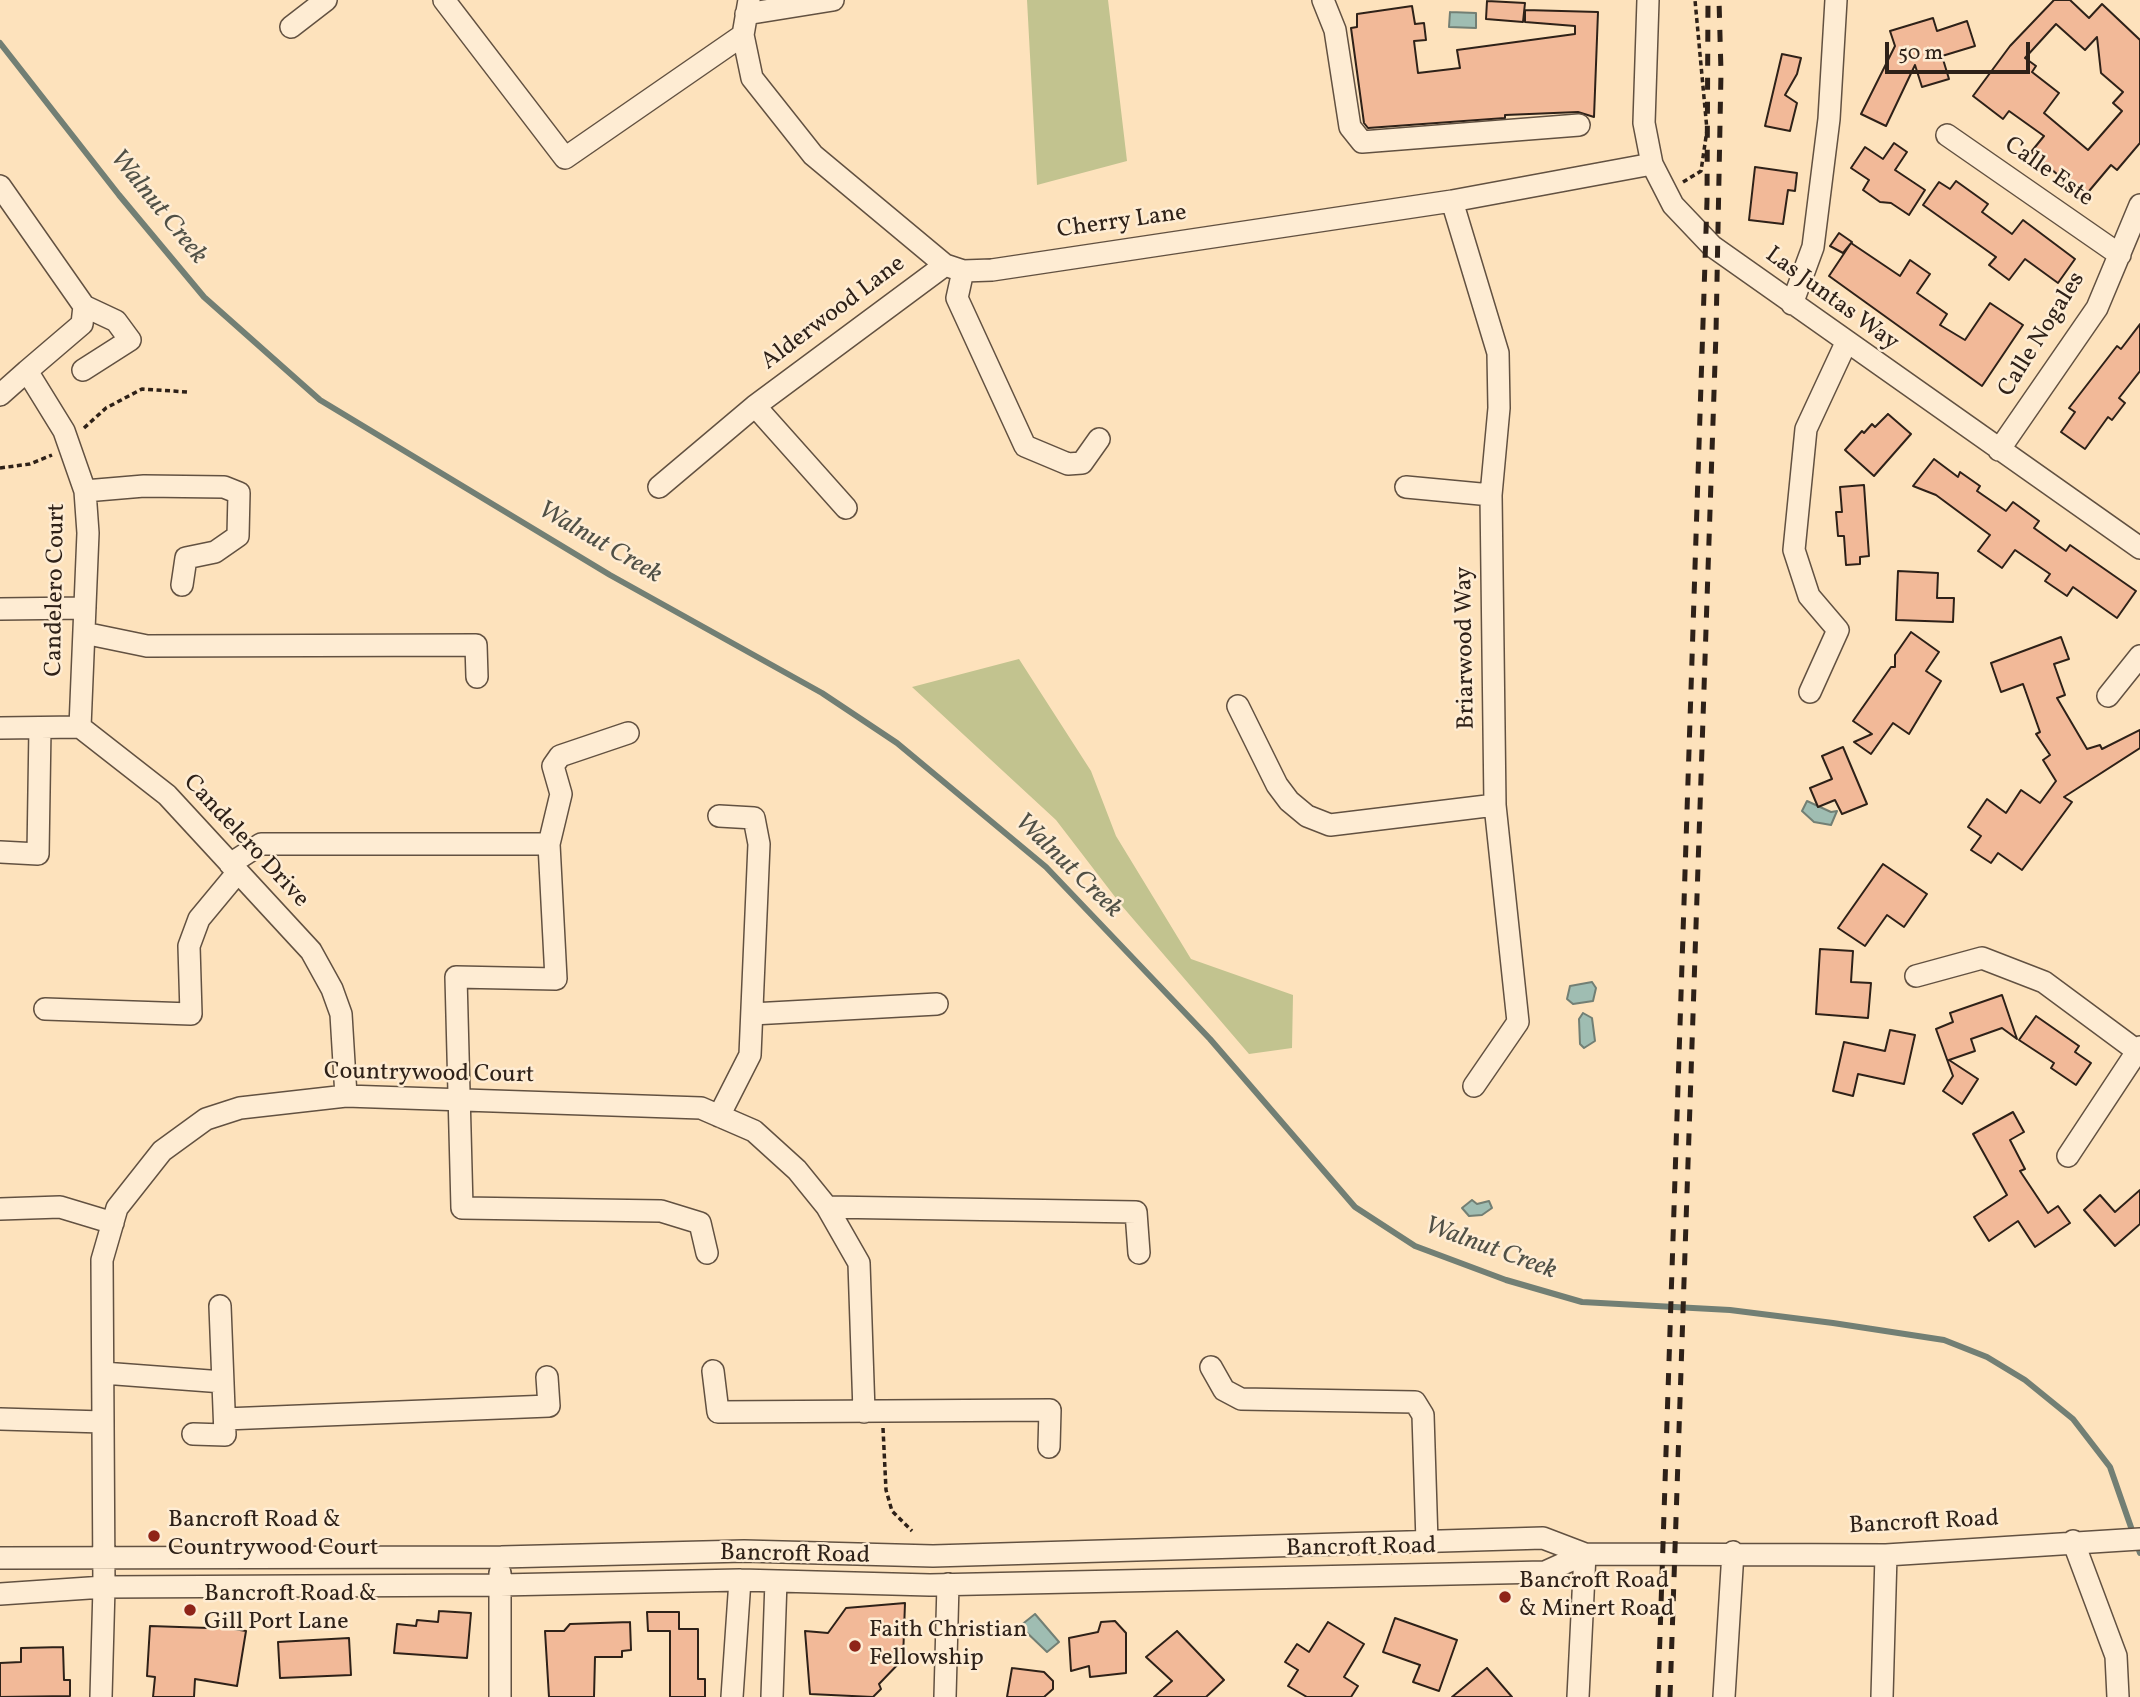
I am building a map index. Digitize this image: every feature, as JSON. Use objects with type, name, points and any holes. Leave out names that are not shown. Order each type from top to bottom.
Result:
[{"type":"street","points":[[291,27],[326,0]]},
{"type":"street","points":[[444,0],[565,158],[746,16],[833,0]]},
{"type":"street","points":[[1323,0],[1335,30],[1350,127],[1362,142],[1579,125]]},
{"type":"street","name":"Las Juntas Way","points":[[1648,0],[1644,123],[1652,164],[1673,205],[1712,246],[2140,548]]},
{"type":"street","points":[[1792,304],[1814,247],[1829,119],[1836,0]]},
{"type":"street","points":[[746,16],[752,78],[813,155],[954,268],[957,298],[1025,446],[1068,464],[1082,463],[1099,439]]},
{"type":"street","name":"Calle Este","points":[[1947,135],[2120,256]]},
{"type":"street","name":"Cherry Lane","points":[[954,268],[992,270],[1452,201],[1652,164]]},
{"type":"street","points":[[0,186],[85,306],[116,321],[130,340],[83,370]]},
{"type":"street","name":"Briarwood Way","points":[[1452,201],[1498,353],[1499,408],[1491,495],[1495,805],[1518,1023],[1474,1086]]},
{"type":"street","name":"Calle Nogales","points":[[1999,450],[2097,308],[2140,205]]},
{"type":"street","name":"Alderwood Lane","points":[[659,487],[755,406],[954,268]]},
{"type":"street","points":[[0,395],[82,324],[85,306]]},
{"type":"street","points":[[1811,692],[1838,630],[1809,596],[1794,550],[1799,496],[1806,429],[1846,343]]},
{"type":"street","name":"Candelero Court","points":[[27,371],[67,441],[85,491],[88,533],[80,727]]},
{"type":"street","points":[[755,406],[846,508]]},
{"type":"street","points":[[85,491],[144,486],[224,487],[239,493],[238,536],[215,552],[186,558],[182,585]]},
{"type":"street","points":[[1406,487],[1491,495]]},
{"type":"street","points":[[0,609],[85,608]]},
{"type":"street","points":[[84,633],[147,646],[476,645],[477,677]]},
{"type":"street","points":[[2108,696],[2140,656]]},
{"type":"street","points":[[1238,706],[1277,785],[1289,802],[1307,816],[1330,825],[1495,805]]},
{"type":"street","points":[[0,852],[38,854],[40,727]]},
{"type":"street","points":[[0,728],[80,727]]},
{"type":"street","name":"Candelero Drive","points":[[80,727],[167,795],[311,951],[332,989],[341,1014],[346,1096]]},
{"type":"street","points":[[628,733],[560,756],[553,766],[561,794],[550,844],[556,979],[456,977],[462,1208],[661,1211],[700,1223],[707,1253]]},
{"type":"street","points":[[719,816],[754,818],[759,844],[750,1055],[719,1116]]},
{"type":"street","points":[[45,1009],[191,1014],[189,946],[200,919],[234,868],[261,844],[550,844]]},
{"type":"street","points":[[1916,976],[1982,958],[2045,982],[2139,1050],[2068,1156]]},
{"type":"street","points":[[752,1014],[937,1004]]},
{"type":"street","name":"Countrywood Court","points":[[101,1697],[104,1587],[102,1260],[117,1208],[162,1151],[206,1119],[240,1108],[346,1096],[701,1108],[754,1131],[797,1170],[827,1207],[859,1263],[864,1412]]},
{"type":"street","points":[[0,1209],[60,1207],[113,1223]]},
{"type":"street","points":[[827,1207],[1136,1212],[1139,1253]]},
{"type":"street","points":[[193,1434],[225,1435],[220,1306]]},
{"type":"street","points":[[1211,1367],[1224,1390],[1241,1399],[1415,1402],[1423,1415],[1427,1542]]},
{"type":"street","points":[[713,1371],[718,1412],[1050,1410],[1049,1447]]},
{"type":"street","points":[[103,1373],[223,1382]]},
{"type":"street","points":[[225,1419],[549,1406],[547,1377]]},
{"type":"street","points":[[0,1419],[103,1422]]},
{"type":"street","name":"Bancroft Road","points":[[0,1558],[501,1557],[744,1551],[946,1556],[1543,1538],[1585,1554],[1733,1552],[1886,1555],[2140,1539]]},
{"type":"street","points":[[2083,1541],[2116,1656],[2118,1697]]},
{"type":"street","points":[[1724,1697],[1733,1552]]},
{"type":"street","points":[[1578,1697],[1585,1554]]},
{"type":"street","name":"Bancroft Road","points":[[0,1594],[104,1587],[500,1585],[740,1580],[948,1584],[1545,1572],[1585,1554]]},
{"type":"street","points":[[1882,1697],[1886,1555]]},
{"type":"street","points":[[500,1697],[501,1557]]},
{"type":"street","points":[[732,1697],[740,1580]]},
{"type":"street","points":[[772,1697],[776,1581]]},
{"type":"street","points":[[945,1697],[948,1584]]},
{"type":"path","points":[[1666,192],[1701,171],[1703,158],[1707,130],[1695,0]]},
{"type":"path","points":[[0,468],[30,464],[49,457],[125,396],[142,389],[187,392]]},
{"type":"path","points":[[864,1412],[883,1426],[886,1490],[892,1511],[912,1531]]},
{"type":"green space","points":[[1027,0],[1108,0],[1127,161],[1037,185]]},
{"type":"green space","points":[[1019,659],[1091,771],[1116,836],[1191,959],[1293,995],[1292,1048],[1249,1054],[1122,906],[1056,820],[912,687]]},
{"type":"water","points":[[1450,12],[1476,13],[1476,28],[1449,27]]},
{"type":"water","points":[[1807,801],[1831,812],[1837,811],[1831,825],[1814,822],[1802,811]]},
{"type":"water","points":[[1592,982],[1596,988],[1593,1001],[1573,1004],[1567,999],[1570,986]]},
{"type":"water","points":[[1583,1013],[1592,1018],[1595,1041],[1584,1048],[1580,1044],[1579,1019]]},
{"type":"water","points":[[1472,1200],[1477,1204],[1489,1201],[1492,1208],[1482,1215],[1469,1216],[1462,1208]]},
{"type":"water","points":[[1035,1614],[1059,1642],[1047,1652],[1020,1626]]},
{"type":"building","points":[[2054,0],[2070,0],[2089,18],[2102,4],[2140,40],[2140,143],[2117,170],[2111,165],[2084,197],[2031,152],[2044,136],[2009,111],[2003,119],[1973,96],[2010,46]],"holes":[[[2056,24],[2085,50],[2097,37],[2101,73],[2123,92],[2113,103],[2122,111],[2088,150],[2044,113],[2059,93],[2032,72],[2036,66],[2025,58]]]},
{"type":"building","points":[[1487,1],[1525,3],[1523,22],[1486,19]]},
{"type":"building","points":[[1412,6],[1415,24],[1424,23],[1426,40],[1414,41],[1418,73],[1460,68],[1457,50],[1575,34],[1575,26],[1525,22],[1525,10],[1598,12],[1594,117],[1578,112],[1505,115],[1505,118],[1368,128],[1364,123],[1351,28],[1357,27],[1357,14]]},
{"type":"building","points":[[1933,18],[1937,31],[1967,21],[1975,46],[1942,56],[1949,79],[1922,87],[1915,65],[1886,126],[1861,114],[1895,46],[1890,31]]},
{"type":"building","points":[[1782,54],[1801,58],[1797,74],[1785,95],[1797,103],[1790,131],[1765,126]]},
{"type":"building","points":[[1894,143],[1907,152],[1895,170],[1925,190],[1909,215],[1891,203],[1880,202],[1863,190],[1869,180],[1851,168],[1865,147],[1883,159]]},
{"type":"building","points":[[1755,167],[1797,173],[1795,191],[1788,190],[1783,224],[1749,220]]},
{"type":"building","points":[[1956,181],[1988,204],[1982,212],[2012,234],[2023,220],[2075,259],[2058,283],[2025,259],[2009,280],[1989,265],[1996,257],[1923,205],[1939,182],[1950,189]]},
{"type":"building","points":[[1839,233],[1852,242],[1843,253],[1830,246]]},
{"type":"building","points":[[1851,243],[1900,276],[1910,260],[1930,274],[1917,293],[1947,314],[1940,325],[1965,340],[1990,303],[2023,325],[1982,386],[1829,276]]},
{"type":"building","points":[[2140,324],[2140,371],[2119,398],[2125,403],[2112,420],[2108,417],[2085,449],[2061,432],[2075,412],[2069,408],[2117,346],[2121,349]]},
{"type":"building","points":[[1888,414],[1911,434],[1874,476],[1845,450],[1862,431],[1864,433],[1872,424],[1875,427]]},
{"type":"building","points":[[1934,459],[1958,477],[1960,472],[1980,486],[1977,491],[2006,511],[2013,502],[2039,521],[2034,528],[2066,551],[2070,545],[2136,591],[2117,618],[2073,587],[2067,596],[2045,581],[2050,574],[2015,550],[2002,568],[1978,551],[1990,535],[1936,495],[1913,486]]},
{"type":"building","points":[[1864,485],[1869,556],[1860,557],[1860,564],[1846,565],[1844,536],[1838,536],[1836,512],[1842,512],[1840,487]]},
{"type":"building","points":[[1898,571],[1938,573],[1937,598],[1954,598],[1953,622],[1896,620]]},
{"type":"building","points":[[1911,632],[1939,652],[1926,671],[1941,681],[1909,734],[1893,723],[1871,754],[1854,742],[1872,734],[1853,721],[1891,667],[1895,667],[1895,655]]},
{"type":"building","points":[[2061,637],[2069,659],[2054,664],[2065,695],[2057,698],[2087,749],[2100,745],[2102,749],[2140,730],[2140,748],[2064,797],[2072,802],[2022,870],[1998,853],[1991,863],[1971,850],[1981,836],[1968,827],[1987,799],[2006,813],[2021,790],[2040,803],[2056,781],[2043,760],[2050,755],[2036,734],[2040,732],[2023,684],[2001,692],[1991,663]]},
{"type":"building","points":[[1843,747],[1867,804],[1842,814],[1835,800],[1818,807],[1810,788],[1832,779],[1822,756]]},
{"type":"building","points":[[1883,864],[1927,894],[1904,927],[1887,915],[1865,946],[1838,928]]},
{"type":"building","points":[[1820,949],[1853,951],[1851,982],[1871,983],[1868,1018],[1816,1014]]},
{"type":"building","points":[[2002,995],[2017,1039],[2002,1028],[1971,1039],[1975,1051],[1949,1060],[1978,1079],[1962,1104],[1943,1091],[1953,1076],[1936,1029],[1953,1022],[1950,1013]]},
{"type":"building","points":[[2036,1016],[2079,1046],[2075,1052],[2091,1063],[2076,1085],[2051,1068],[2054,1063],[2019,1040]]},
{"type":"building","points":[[1890,1030],[1915,1035],[1904,1084],[1858,1074],[1853,1096],[1833,1091],[1844,1042],[1885,1051]]},
{"type":"building","points":[[2013,1112],[2024,1132],[2010,1140],[2025,1169],[2020,1171],[2048,1213],[2058,1206],[2070,1223],[2035,1247],[2018,1221],[1989,1241],[1974,1217],[2007,1195],[1973,1134]]},
{"type":"building","points":[[2140,1190],[2140,1224],[2115,1246],[2084,1210],[2100,1195],[2115,1212]]},
{"type":"building","name":"Faith Christian Fellowship","points":[[905,1603],[903,1659],[879,1684],[881,1689],[873,1697],[810,1694],[805,1631],[828,1633],[846,1608]]},
{"type":"building","points":[[439,1611],[471,1613],[467,1658],[394,1653],[397,1624],[416,1626],[417,1620],[438,1622]]},
{"type":"building","points":[[647,1612],[679,1612],[679,1629],[698,1629],[698,1679],[705,1679],[705,1697],[670,1697],[670,1631],[648,1631]]},
{"type":"building","points":[[1395,1618],[1457,1640],[1439,1691],[1413,1682],[1420,1665],[1383,1652]]},
{"type":"building","points":[[1115,1621],[1126,1633],[1126,1673],[1090,1677],[1089,1666],[1071,1671],[1069,1638],[1098,1632],[1101,1622]]},
{"type":"building","points":[[630,1622],[631,1650],[622,1651],[622,1657],[595,1657],[594,1697],[549,1697],[545,1631],[564,1631],[570,1624]]},
{"type":"building","points":[[1328,1622],[1364,1644],[1344,1677],[1358,1686],[1351,1697],[1307,1697],[1288,1686],[1298,1670],[1285,1662],[1297,1644],[1309,1652]]},
{"type":"building","points":[[210,1625],[246,1631],[237,1686],[195,1679],[194,1697],[153,1697],[155,1677],[147,1676],[150,1626],[209,1628]]},
{"type":"building","points":[[1177,1631],[1224,1680],[1206,1697],[1154,1697],[1172,1681],[1146,1657]]},
{"type":"building","points":[[349,1638],[351,1675],[280,1678],[278,1642]]},
{"type":"building","points":[[63,1647],[64,1680],[70,1680],[70,1696],[0,1697],[0,1663],[21,1662],[21,1648]]},
{"type":"building","points":[[1012,1668],[1044,1672],[1053,1681],[1053,1689],[1044,1697],[1007,1697]]},
{"type":"building","points":[[1487,1668],[1512,1697],[1452,1697]]},
{"type":"waterway","name":"Walnut Creek","points":[[0,43],[119,195],[204,297],[320,400],[610,575],[822,693],[897,743],[1046,867],[1210,1039],[1355,1207],[1415,1246],[1506,1280],[1582,1302],[1730,1310],[1833,1323],[1944,1340],[1987,1357],[2025,1380],[2073,1419],[2110,1467],[2140,1553]]},
{"type":"railway","points":[[1658,1697],[1707,201],[1708,0]]},
{"type":"railway","points":[[1670,1697],[1716,333],[1721,72],[1719,0]]},
{"type":"place","name":"Bancroft Road & Countrywood Court","points":[[154,1536]]},
{"type":"place","name":"Bancroft Road & Minert Road","points":[[1505,1597]]},
{"type":"place","name":"Bancroft Road & Gill Port Lane","points":[[190,1610]]},
{"type":"place","name":"Faith Christian Fellowship","points":[[855,1646]]}]
